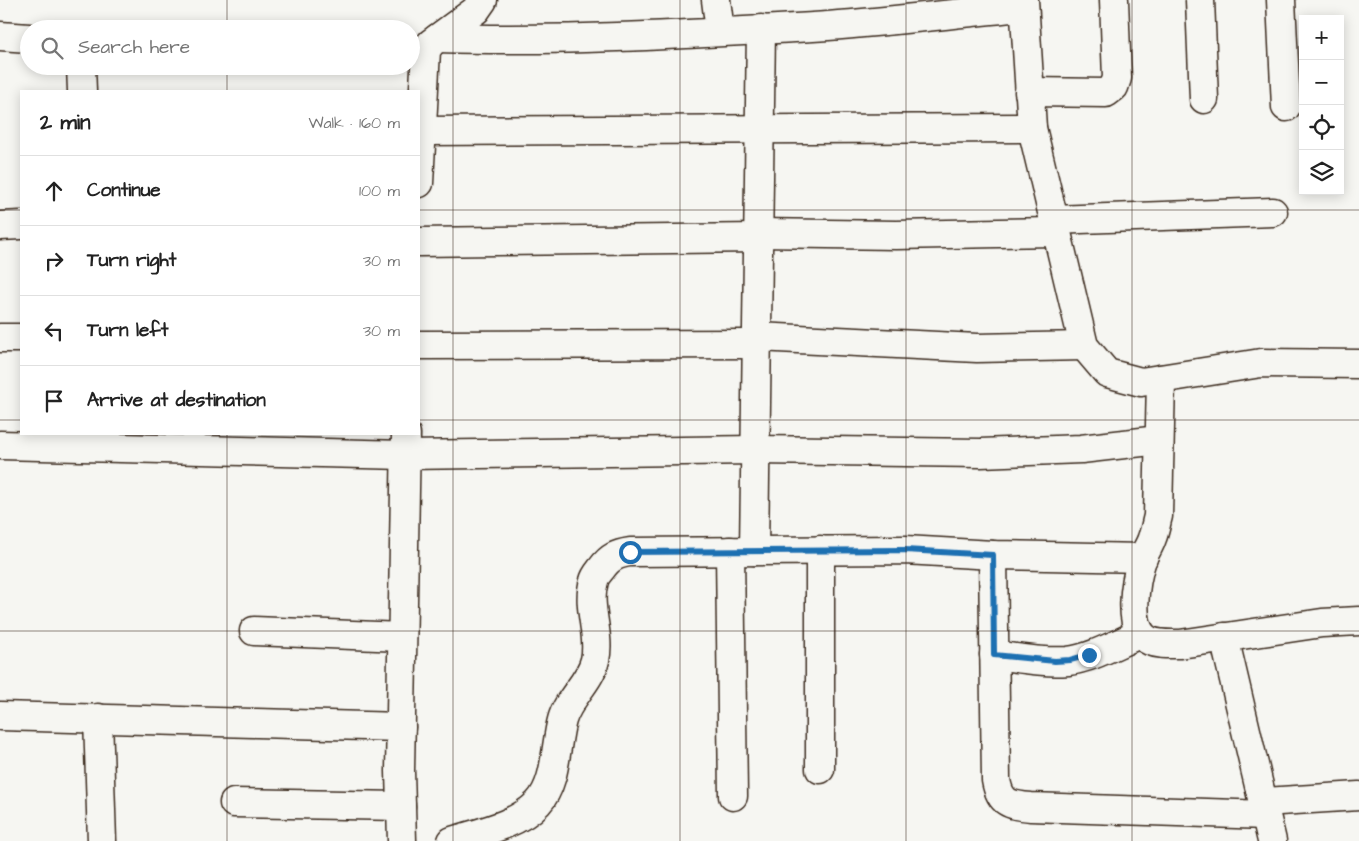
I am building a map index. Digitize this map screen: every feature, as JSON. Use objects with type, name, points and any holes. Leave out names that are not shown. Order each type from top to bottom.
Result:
[{"type":"street","points":[[426,43],[476,10],[483,0]]},
{"type":"street","points":[[716,0],[720,32]]},
{"type":"street","points":[[1029,92],[1106,93],[1114,87],[1117,78],[1114,0]]},
{"type":"street","points":[[1200,0],[1204,99]]},
{"type":"street","points":[[1281,0],[1286,107]]},
{"type":"street","points":[[426,43],[829,26],[1024,3],[1032,128],[1084,346],[1107,373],[1142,382],[1261,363],[1359,364]]},
{"type":"street","points":[[733,796],[742,551],[755,450],[761,29]]},
{"type":"street","points":[[0,36],[20,37]]},
{"type":"street","points":[[420,166],[426,43]]},
{"type":"street","points":[[81,75],[82,90]]},
{"type":"street","points":[[422,131],[1032,128]]},
{"type":"street","points":[[420,242],[896,235],[1273,212]]},
{"type":"street","points":[[0,226],[20,225]]},
{"type":"street","points":[[0,338],[20,338]]},
{"type":"street","points":[[420,345],[757,341],[977,348],[1084,346]]},
{"type":"street","points":[[1161,379],[1158,516],[1153,538],[1143,558],[1135,601],[1135,621],[1140,634],[1148,640],[1163,645],[1180,644],[1322,622],[1359,621]]},
{"type":"street","points":[[0,445],[90,440],[981,452],[1081,449],[1159,440]]},
{"type":"street","points":[[402,841],[401,727],[405,444]]},
{"type":"street","points":[[820,550],[820,769]]},
{"type":"street","points":[[452,841],[518,819],[539,802],[552,778],[562,719],[594,662],[596,651],[591,607],[594,580],[606,563],[617,554],[630,552],[905,550],[993,555],[1143,558]]},
{"type":"street","points":[[993,555],[996,780],[998,792],[1005,801],[1018,806],[1031,807],[1264,808],[1359,796]]},
{"type":"street","points":[[254,631],[402,637]]},
{"type":"street","points":[[994,655],[1055,661],[1070,660],[1089,655],[1140,634]]},
{"type":"street","points":[[1224,637],[1272,841]]},
{"type":"street","points":[[0,716],[401,727]]},
{"type":"street","points":[[98,718],[102,841]]},
{"type":"street","points":[[234,803],[401,806]]},
{"type":"route","points":[[630,552],[905,550],[993,555],[994,655],[1055,661],[1070,660],[1089,655]]}]
